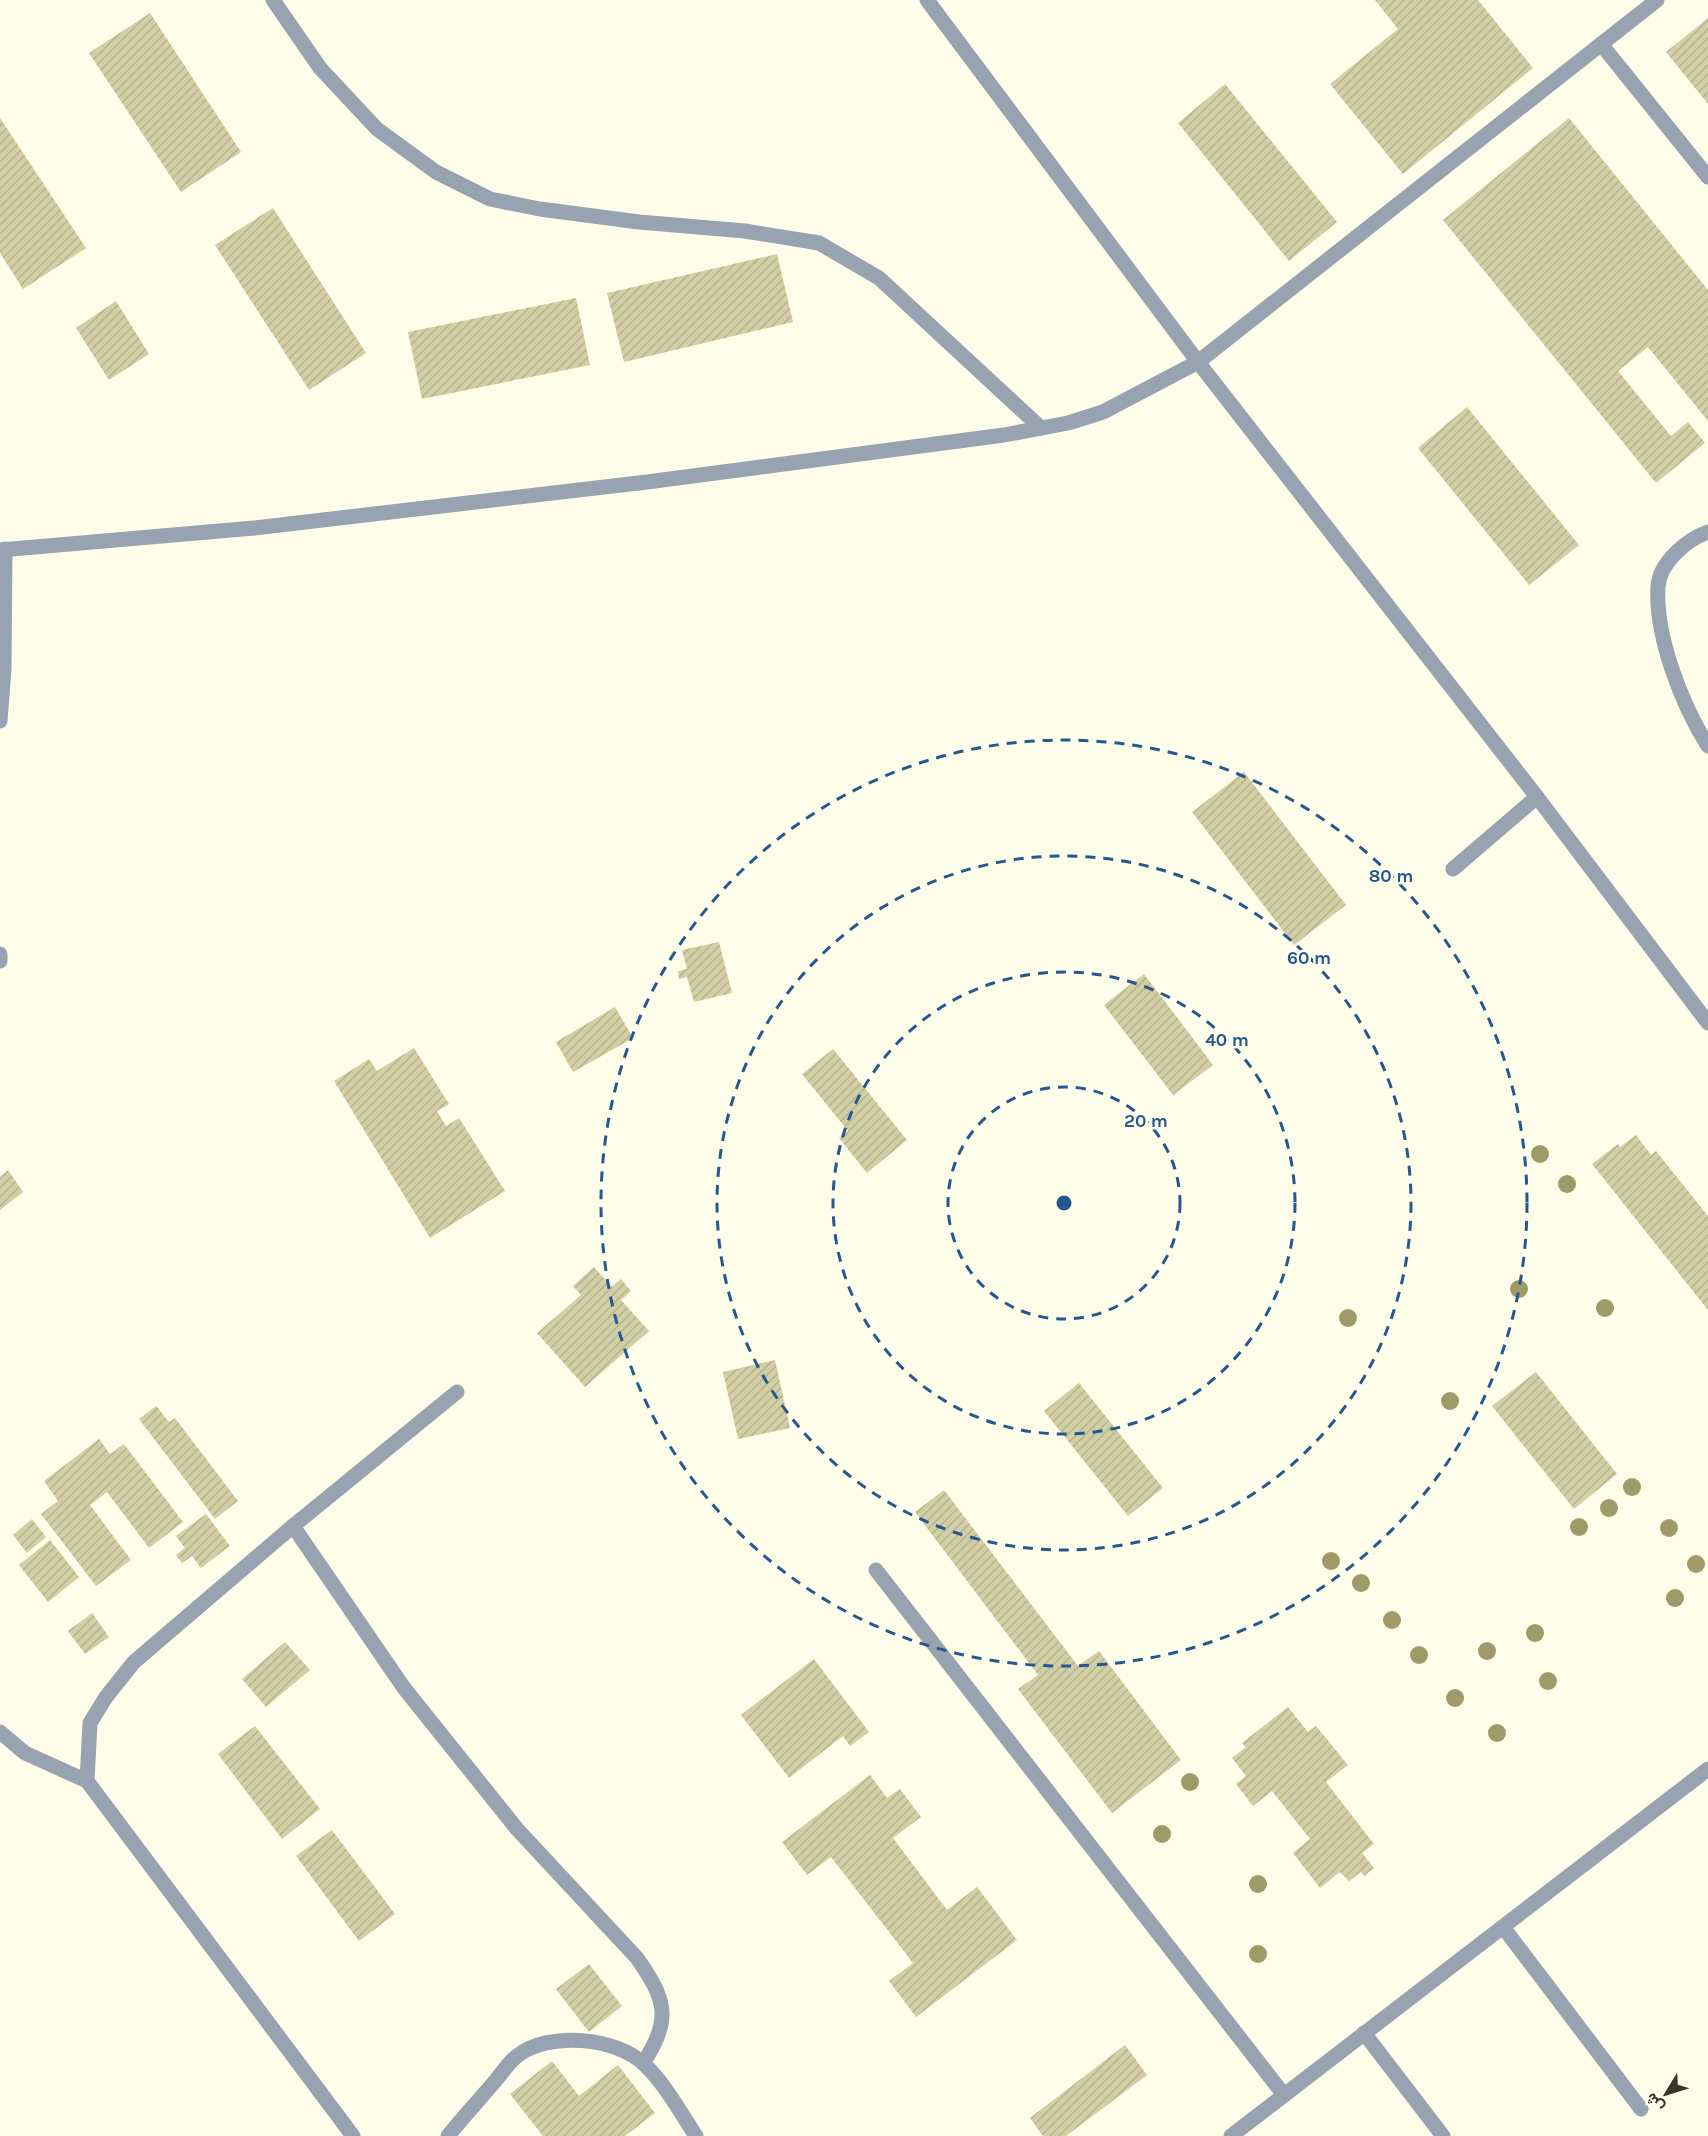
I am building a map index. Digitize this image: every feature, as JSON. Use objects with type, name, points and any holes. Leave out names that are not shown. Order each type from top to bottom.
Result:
[{"type":"street","points":[[273,0],[320,68],[377,129],[436,171],[490,199],[540,209],[639,222],[745,231],[819,243],[879,278],[1041,428]]},
{"type":"street","points":[[927,0],[1198,362],[1537,797],[1708,1023]]},
{"type":"street","points":[[0,721],[4,669],[2,549],[254,528],[647,482],[941,444],[1068,423],[1102,412],[1198,362],[1657,0]]},
{"type":"street","points":[[1601,44],[1708,177]]},
{"type":"street","points":[[1708,532],[1682,547],[1662,570],[1658,585],[1662,630],[1677,685],[1708,746]]},
{"type":"street","points":[[1453,869],[1537,797]]},
{"type":"street","points":[[0,954],[0,961]]},
{"type":"street","points":[[87,1781],[90,1723],[106,1697],[127,1671],[150,1648],[293,1526],[457,1392]]},
{"type":"street","points":[[293,1526],[404,1688],[517,1829],[636,1958],[651,1979],[661,1998],[661,2028],[643,2063]]},
{"type":"street","points":[[876,1570],[1284,2095]]},
{"type":"street","points":[[0,1732],[25,1753],[87,1781],[353,2136]]},
{"type":"street","points":[[1231,2136],[1708,1769]]},
{"type":"street","points":[[1503,1927],[1641,2109]]},
{"type":"street","points":[[1364,2033],[1443,2136]]},
{"type":"street","points":[[448,2136],[517,2056],[543,2042],[564,2040],[598,2043],[619,2050],[643,2063],[659,2079],[696,2136]]},
{"type":"building","points":[[1375,0],[1478,0],[1533,68],[1403,174],[1330,84],[1398,29]]},
{"type":"building","points":[[150,13],[241,152],[181,192],[89,53]]},
{"type":"building","points":[[1708,18],[1708,104],[1666,52]]},
{"type":"building","points":[[1225,84],[1337,222],[1289,261],[1178,123]]},
{"type":"building","points":[[0,118],[86,248],[23,289],[0,253]]},
{"type":"building","points":[[1569,118],[1708,290],[1708,421],[1648,347],[1618,371],[1671,436],[1688,422],[1705,443],[1656,483],[1443,220]]},
{"type":"building","points":[[273,208],[366,353],[309,390],[215,245]]},
{"type":"building","points":[[777,254],[793,322],[624,362],[607,293]]},
{"type":"building","points":[[576,298],[590,365],[422,399],[408,332]]},
{"type":"building","points":[[116,301],[149,354],[109,380],[76,328]]},
{"type":"building","points":[[1467,407],[1579,545],[1529,585],[1418,448]]},
{"type":"building","points":[[1244,772],[1346,905],[1294,945],[1192,812]]},
{"type":"building","points":[[719,942],[732,993],[694,1002],[687,977],[679,979],[678,971],[687,969],[682,950]]},
{"type":"building","points":[[1144,974],[1213,1065],[1173,1095],[1104,1005]]},
{"type":"building","points":[[615,1007],[633,1038],[573,1072],[556,1042]]},
{"type":"building","points":[[414,1048],[449,1104],[437,1111],[446,1126],[459,1118],[505,1191],[430,1238],[334,1081],[369,1059],[377,1071]]},
{"type":"building","points":[[833,1049],[907,1140],[867,1173],[839,1138],[848,1131],[802,1074]]},
{"type":"building","points":[[1636,1135],[1651,1155],[1656,1151],[1708,1216],[1708,1310],[1592,1164],[1618,1144],[1620,1147]]},
{"type":"building","points":[[8,1170],[23,1192],[0,1210],[0,1177]]},
{"type":"building","points":[[594,1267],[612,1287],[621,1279],[631,1291],[621,1300],[649,1331],[585,1387],[537,1333],[581,1295],[573,1286]]},
{"type":"building","points":[[775,1360],[790,1428],[738,1439],[723,1372]]},
{"type":"building","points":[[1536,1372],[1617,1474],[1574,1509],[1492,1406]]},
{"type":"building","points":[[1079,1383],[1163,1488],[1128,1516],[1044,1411]]},
{"type":"building","points":[[156,1406],[169,1422],[175,1418],[238,1501],[215,1519],[139,1419]]},
{"type":"building","points":[[99,1439],[110,1454],[124,1444],[183,1522],[149,1548],[107,1492],[90,1505],[131,1560],[96,1586],[41,1514],[58,1501],[44,1481]]},
{"type":"building","points":[[944,1490],[1078,1666],[1099,1651],[1181,1760],[1112,1813],[1018,1689],[1038,1675],[915,1512]]},
{"type":"building","points":[[206,1514],[230,1546],[201,1568],[192,1556],[182,1563],[176,1555],[185,1548],[176,1536]]},
{"type":"building","points":[[32,1519],[46,1537],[27,1553],[13,1535]]},
{"type":"building","points":[[50,1540],[79,1577],[48,1602],[19,1565]]},
{"type":"building","points":[[92,1613],[109,1637],[85,1654],[68,1631]]},
{"type":"building","points":[[285,1642],[310,1670],[266,1707],[242,1679]]},
{"type":"building","points":[[814,1659],[869,1732],[850,1746],[843,1736],[789,1778],[741,1715]]},
{"type":"building","points":[[1288,1707],[1308,1732],[1316,1726],[1348,1765],[1326,1782],[1374,1844],[1362,1853],[1374,1868],[1364,1876],[1361,1872],[1349,1881],[1340,1872],[1320,1888],[1293,1853],[1310,1839],[1272,1791],[1253,1806],[1236,1784],[1246,1776],[1232,1758],[1246,1747],[1242,1743]]},
{"type":"building","points":[[255,1726],[320,1809],[282,1839],[218,1754]]},
{"type":"building","points":[[870,1775],[887,1798],[900,1789],[921,1817],[893,1838],[947,1910],[977,1887],[1017,1940],[916,2017],[889,1981],[913,1963],[831,1857],[807,1875],[782,1842]]},
{"type":"building","points":[[332,1830],[395,1914],[359,1941],[296,1856]]},
{"type":"building","points":[[589,1964],[622,2006],[589,2032],[556,1989]]},
{"type":"building","points":[[1125,2045],[1147,2075],[1066,2136],[1043,2136],[1030,2118]]},
{"type":"building","points":[[552,2061],[579,2096],[618,2065],[655,2113],[625,2136],[543,2136],[510,2094]]}]
